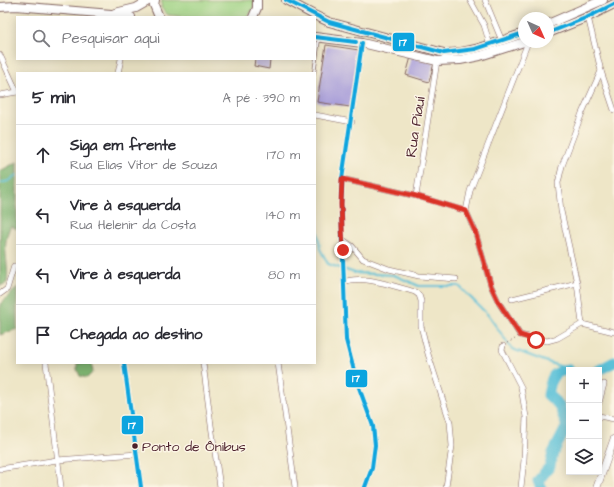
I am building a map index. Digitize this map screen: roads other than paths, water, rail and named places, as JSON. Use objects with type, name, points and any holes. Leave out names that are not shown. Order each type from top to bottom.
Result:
[{"type":"main road","points":[[110,14],[136,8],[150,0]]},
{"type":"main road","points":[[155,0],[154,5],[159,16]]},
{"type":"main road","points":[[253,16],[257,8],[257,0]]},
{"type":"main road","points":[[286,0],[299,3],[314,16]]},
{"type":"main road","points":[[554,21],[603,0]]},
{"type":"main road","points":[[554,30],[588,17],[614,4]]},
{"type":"main road","points":[[0,7],[16,6],[124,16]]},
{"type":"main road","points":[[316,17],[329,22],[444,53],[462,53],[518,35]]},
{"type":"main road","points":[[320,38],[331,36],[333,33],[332,26],[329,22]]},
{"type":"main road","points":[[320,38],[362,43],[437,61],[460,60],[480,56],[518,44]]},
{"type":"street","points":[[470,0],[484,25],[490,45]]},
{"type":"street","points":[[485,0],[502,41]]},
{"type":"street","points":[[588,17],[601,71],[613,103],[614,110]]},
{"type":"street","points":[[362,43],[352,122],[342,179],[341,204],[346,340],[356,382],[373,426],[375,444],[372,468],[366,487]]},
{"type":"street","points":[[526,48],[470,191],[466,211],[475,231],[491,286],[499,303],[520,335],[547,341],[558,338],[582,324],[614,332]]},
{"type":"street","points":[[0,55],[16,90]]},
{"type":"street","points":[[118,72],[121,60]]},
{"type":"street","name":"Rua Piauí","points":[[416,196],[437,61]]},
{"type":"street","points":[[582,324],[577,283],[561,211],[558,184],[562,166],[582,113],[601,71]]},
{"type":"street","points":[[0,95],[16,92]]},
{"type":"street","points":[[316,116],[352,122]]},
{"type":"street","points":[[342,179],[416,196],[466,211]]},
{"type":"street","points":[[342,239],[352,246],[363,259],[389,269],[419,276],[456,279]]},
{"type":"street","points":[[0,294],[7,289],[14,266]]},
{"type":"street","points":[[344,280],[353,279],[370,281],[414,292],[419,295],[421,301],[421,326],[428,354],[450,422],[452,446],[446,487]]},
{"type":"street","points":[[512,299],[577,283]]},
{"type":"street","points":[[503,346],[502,350],[521,387],[526,417],[524,460],[520,487]]},
{"type":"street","points":[[46,364],[57,460],[62,487]]},
{"type":"street","points":[[124,364],[141,487]]},
{"type":"street","points":[[203,364],[210,426],[220,487]]},
{"type":"street","points":[[278,364],[295,487]]},
{"type":"street","points":[[602,392],[604,384]]},
{"type":"street","points":[[602,417],[614,419]]},
{"type":"street","points":[[597,487],[612,442],[614,440]]},
{"type":"street","points":[[0,469],[57,460],[137,454]]},
{"type":"lane","points":[[314,72],[320,38]]},
{"type":"waterway","points":[[0,183],[9,181],[16,176]]},
{"type":"waterway","points":[[316,219],[320,249],[328,264],[355,273],[394,275],[419,286],[459,286],[488,315],[512,349],[566,368]]},
{"type":"waterway","points":[[602,368],[614,362]]},
{"type":"waterway","points":[[541,487],[538,481],[550,466],[553,453],[567,426],[559,405],[548,395],[550,384],[555,374],[566,370]]},
{"type":"place","name":"Ponto de Ônibus","points":[[135,446]]}]
